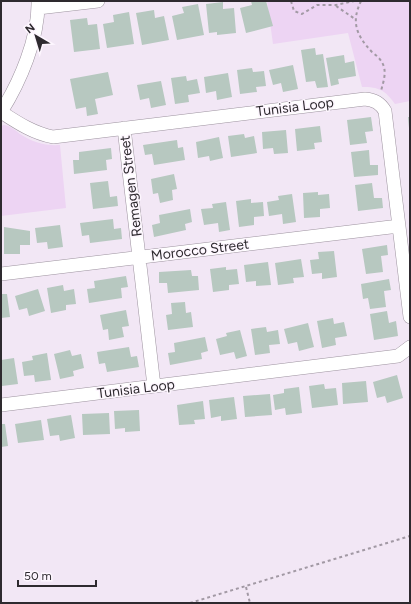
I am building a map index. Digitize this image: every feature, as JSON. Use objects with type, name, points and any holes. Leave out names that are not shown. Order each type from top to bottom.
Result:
[{"type":"street","points":[[1,112],[26,64],[38,4],[98,1]]},
{"type":"street","name":"Tunisia Loop","points":[[1,112],[28,129],[40,135],[53,138],[365,99],[376,101]]},
{"type":"street","points":[[376,101],[385,111],[410,317]]},
{"type":"street","name":"Remagen Street","points":[[124,128],[154,386]]},
{"type":"street","name":"Morocco Street","points":[[1,274],[399,226]]},
{"type":"street","name":"Tunisia Loop","points":[[1,405],[398,356],[410,347]]},
{"type":"path","points":[[291,1],[294,11],[302,14],[317,5],[336,5],[354,1]]},
{"type":"path","points":[[361,1],[355,19],[361,38],[384,66],[384,81],[376,101]]},
{"type":"path","points":[[336,5],[355,19]]},
{"type":"path","points":[[190,603],[410,536]]},
{"type":"path","points":[[246,587],[250,603]]},
{"type":"shaded area","points":[[267,1],[410,1],[410,101],[395,104],[385,92],[373,88],[362,87],[348,33],[273,44]]},
{"type":"shaded area","points":[[4,125],[11,127],[25,137],[34,141],[49,145],[60,145],[66,208],[1,216],[1,126]]},
{"type":"building","points":[[251,1],[266,1],[273,26],[246,33],[240,8],[252,5]]},
{"type":"building","points":[[223,2],[223,9],[234,8],[236,33],[217,35],[217,32],[209,33],[206,4]]},
{"type":"building","points":[[198,4],[204,35],[177,40],[172,16],[184,13],[182,7]]},
{"type":"building","points":[[154,10],[155,18],[164,16],[169,40],[142,45],[136,13]]},
{"type":"building","points":[[129,12],[134,44],[107,48],[103,24],[114,22],[113,15]]},
{"type":"building","points":[[87,18],[88,25],[97,24],[100,49],[74,52],[70,20]]},
{"type":"building","points":[[315,48],[316,55],[323,54],[328,87],[317,88],[315,81],[306,82],[301,50]]},
{"type":"building","points":[[344,55],[345,63],[354,61],[356,76],[338,79],[339,84],[331,86],[326,58]]},
{"type":"building","points":[[293,65],[298,89],[283,92],[281,83],[273,85],[269,70]]},
{"type":"building","points":[[252,68],[253,72],[264,71],[266,86],[256,87],[257,92],[240,94],[237,70]]},
{"type":"building","points":[[108,72],[113,95],[95,99],[98,114],[87,116],[86,107],[76,109],[70,79]]},
{"type":"building","points":[[228,73],[232,97],[217,100],[216,91],[206,93],[204,77]]},
{"type":"building","points":[[186,76],[187,81],[197,79],[200,93],[188,95],[189,102],[175,104],[171,78]]},
{"type":"building","points":[[161,81],[166,105],[151,108],[149,98],[140,100],[137,85]]},
{"type":"building","points":[[371,117],[373,131],[365,132],[367,143],[350,145],[347,120]]},
{"type":"building","points":[[408,117],[410,117],[410,128],[409,128]]},
{"type":"building","points":[[320,126],[322,142],[314,143],[315,149],[297,151],[295,129]]},
{"type":"building","points":[[286,130],[288,153],[274,154],[273,148],[263,149],[262,132]]},
{"type":"building","points":[[244,134],[245,138],[254,136],[257,153],[231,157],[228,136]]},
{"type":"building","points":[[219,137],[223,158],[210,161],[209,156],[198,158],[196,142]]},
{"type":"building","points":[[177,140],[178,148],[183,147],[185,160],[154,165],[152,154],[145,155],[143,145]]},
{"type":"building","points":[[111,148],[112,159],[106,160],[107,170],[74,174],[73,160],[79,160],[79,152]]},
{"type":"building","points":[[369,150],[370,165],[378,165],[378,175],[354,177],[351,152]]},
{"type":"building","points":[[174,174],[177,189],[172,190],[173,200],[160,203],[158,193],[153,194],[151,179]]},
{"type":"building","points":[[108,181],[110,197],[117,196],[118,206],[93,209],[90,183]]},
{"type":"building","points":[[372,183],[374,198],[382,198],[383,208],[358,211],[355,185]]},
{"type":"building","points":[[318,192],[318,195],[329,194],[330,208],[320,209],[320,217],[304,218],[303,193]]},
{"type":"building","points":[[292,194],[296,222],[283,224],[282,214],[269,216],[267,202],[279,200],[278,196]]},
{"type":"building","points":[[251,199],[251,203],[263,202],[264,216],[254,217],[254,225],[239,227],[236,201]]},
{"type":"building","points":[[226,202],[230,230],[219,232],[218,223],[204,225],[201,209],[213,208],[212,204]]},
{"type":"building","points":[[190,209],[192,222],[185,224],[186,230],[154,237],[152,225],[160,223],[159,215]]},
{"type":"building","points":[[113,219],[114,229],[121,228],[122,239],[90,243],[89,235],[82,236],[80,223]]},
{"type":"building","points":[[60,225],[63,247],[48,249],[47,242],[37,243],[35,228]]},
{"type":"building","points":[[4,227],[30,231],[30,245],[20,245],[20,254],[4,254]]},
{"type":"building","points":[[387,245],[388,255],[381,256],[383,272],[366,274],[362,249]]},
{"type":"building","points":[[334,251],[337,277],[322,279],[322,273],[312,274],[310,260],[319,259],[318,252]]},
{"type":"building","points":[[301,259],[304,277],[293,278],[294,283],[278,285],[275,263]]},
{"type":"building","points":[[268,262],[271,285],[256,286],[256,281],[246,282],[244,265]]},
{"type":"building","points":[[226,267],[226,270],[237,269],[239,284],[229,285],[229,290],[213,292],[210,269]]},
{"type":"building","points":[[191,270],[192,276],[198,276],[199,290],[168,293],[167,283],[159,283],[159,272]]},
{"type":"building","points":[[126,276],[128,287],[121,288],[122,298],[89,303],[87,289],[95,288],[94,281]]},
{"type":"building","points":[[389,279],[391,290],[384,291],[386,307],[370,309],[368,298],[363,299],[361,284]]},
{"type":"building","points":[[63,285],[64,291],[74,289],[76,304],[66,305],[66,310],[51,313],[47,288]]},
{"type":"building","points":[[38,289],[45,311],[29,316],[27,308],[19,310],[15,296]]},
{"type":"building","points":[[1,294],[7,294],[10,317],[1,318]]},
{"type":"building","points":[[185,302],[186,313],[191,312],[193,327],[168,330],[166,315],[172,314],[171,303]]},
{"type":"building","points":[[126,310],[129,326],[122,327],[124,337],[109,340],[108,329],[103,330],[100,315]]},
{"type":"building","points":[[387,311],[389,323],[396,321],[398,336],[374,340],[370,314]]},
{"type":"building","points":[[333,318],[334,324],[344,322],[347,336],[335,338],[336,345],[322,348],[317,321]]},
{"type":"building","points":[[308,323],[314,347],[299,351],[297,342],[288,344],[284,329]]},
{"type":"building","points":[[266,327],[267,332],[278,330],[280,344],[269,345],[270,353],[255,355],[251,329]]},
{"type":"building","points":[[240,330],[247,356],[236,359],[234,352],[220,355],[216,339],[227,336],[226,333]]},
{"type":"building","points":[[205,337],[208,351],[201,353],[202,359],[170,365],[168,353],[175,352],[174,343]]},
{"type":"building","points":[[129,347],[131,357],[137,356],[139,367],[107,372],[105,363],[99,364],[97,352]]},
{"type":"building","points":[[70,350],[72,356],[81,354],[84,368],[73,371],[74,376],[60,379],[54,354]]},
{"type":"building","points":[[47,353],[51,380],[35,382],[34,375],[24,376],[22,362],[33,360],[32,356]]},
{"type":"building","points":[[14,358],[18,384],[2,386],[1,360]]},
{"type":"building","points":[[397,375],[403,398],[387,403],[385,396],[377,398],[373,382]]},
{"type":"building","points":[[366,381],[368,402],[343,404],[342,383]]},
{"type":"building","points":[[324,384],[325,389],[336,388],[338,405],[312,408],[309,386]]},
{"type":"building","points":[[299,387],[302,413],[286,415],[285,408],[275,410],[273,395],[284,393],[284,389]]},
{"type":"building","points":[[270,394],[272,415],[245,417],[243,396]]},
{"type":"building","points":[[234,397],[237,419],[221,421],[221,416],[211,418],[209,400]]},
{"type":"building","points":[[203,401],[205,419],[194,420],[195,424],[179,425],[177,405]]},
{"type":"building","points":[[139,410],[140,431],[125,432],[125,428],[115,429],[114,411]]},
{"type":"building","points":[[109,413],[110,434],[83,435],[82,414]]},
{"type":"building","points":[[71,415],[75,438],[60,441],[59,435],[50,436],[47,419]]},
{"type":"building","points":[[41,420],[44,440],[18,443],[15,424]]},
{"type":"building","points":[[1,424],[5,424],[8,446],[1,447]]}]
